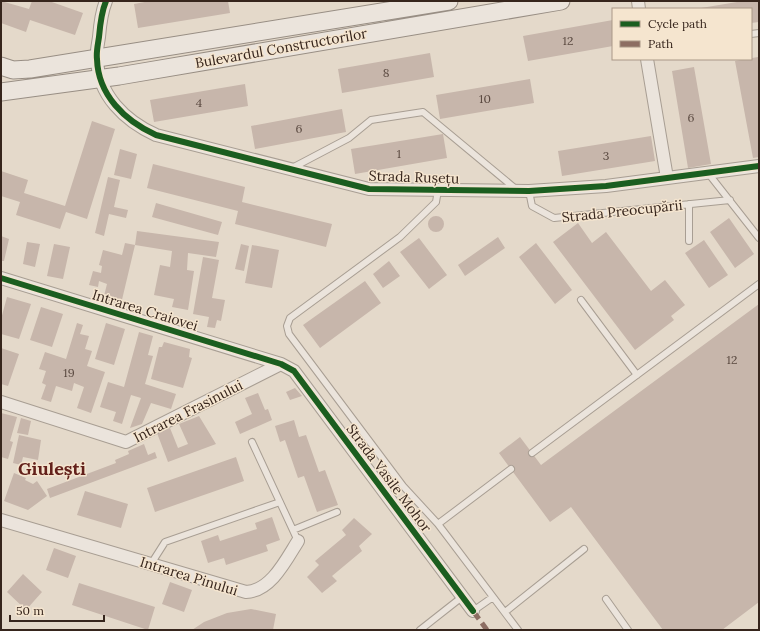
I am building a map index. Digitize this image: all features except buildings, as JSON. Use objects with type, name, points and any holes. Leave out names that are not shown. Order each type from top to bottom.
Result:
[{"type":"street","name":"Strada Rușețu","points":[[106,1],[102,12],[97,58],[100,78],[106,92],[116,107],[140,128],[156,135],[369,189],[523,191],[606,186],[759,166]]},
{"type":"street","name":"Bulevardul Constructorilor","points":[[7,68],[97,58],[449,1]]},
{"type":"street","name":"Bulevardul Constructorilor","points":[[9,91],[100,78],[561,1]]},
{"type":"street","points":[[378,13],[381,32]]},
{"type":"street","points":[[647,60],[667,178]]},
{"type":"street","points":[[7,68],[9,91]]},
{"type":"street","name":"Intrarea Craiovei","points":[[1,278],[282,364]]},
{"type":"street","name":"Intrarea Frasinului","points":[[1,402],[126,442],[282,364]]},
{"type":"street","name":"Strada Vasile Mohor","points":[[282,364],[294,371],[473,612]]},
{"type":"street","name":"Intrarea Pinului","points":[[1,520],[246,592],[253,592],[263,587],[282,566],[295,535]]},
{"type":"lane","points":[[290,169],[349,138],[371,120],[423,112],[523,191]]},
{"type":"lane","points":[[708,173],[759,238]]},
{"type":"lane","points":[[438,190],[436,202],[400,237],[290,318],[287,326],[289,334],[402,486],[438,524],[518,630]]},
{"type":"lane","name":"Strada Preocupării","points":[[523,191],[532,206],[554,218],[730,200]]},
{"type":"lane","points":[[689,204],[689,241]]},
{"type":"lane","points":[[532,453],[759,284]]},
{"type":"lane","points":[[582,300],[636,375]]},
{"type":"lane","points":[[252,442],[295,535],[337,512]]},
{"type":"lane","points":[[438,524],[511,469]]},
{"type":"lane","points":[[151,564],[165,542],[280,502]]},
{"type":"lane","points":[[505,612],[584,549]]},
{"type":"lane","points":[[420,630],[462,597]]},
{"type":"lane","points":[[473,612],[494,597]]},
{"type":"lane","points":[[606,599],[628,630]]},
{"type":"marked path","points":[[473,611],[487,630]]},
{"type":"cycle path","points":[[106,1],[101,19],[97,51],[99,72],[102,84],[108,95],[115,105],[134,122],[156,135],[369,189],[529,191],[606,186],[759,166]]},
{"type":"cycle path","points":[[1,278],[281,364],[294,371],[473,611]]},
{"type":"district","name":"Giulești","points":[[52,469]]}]
